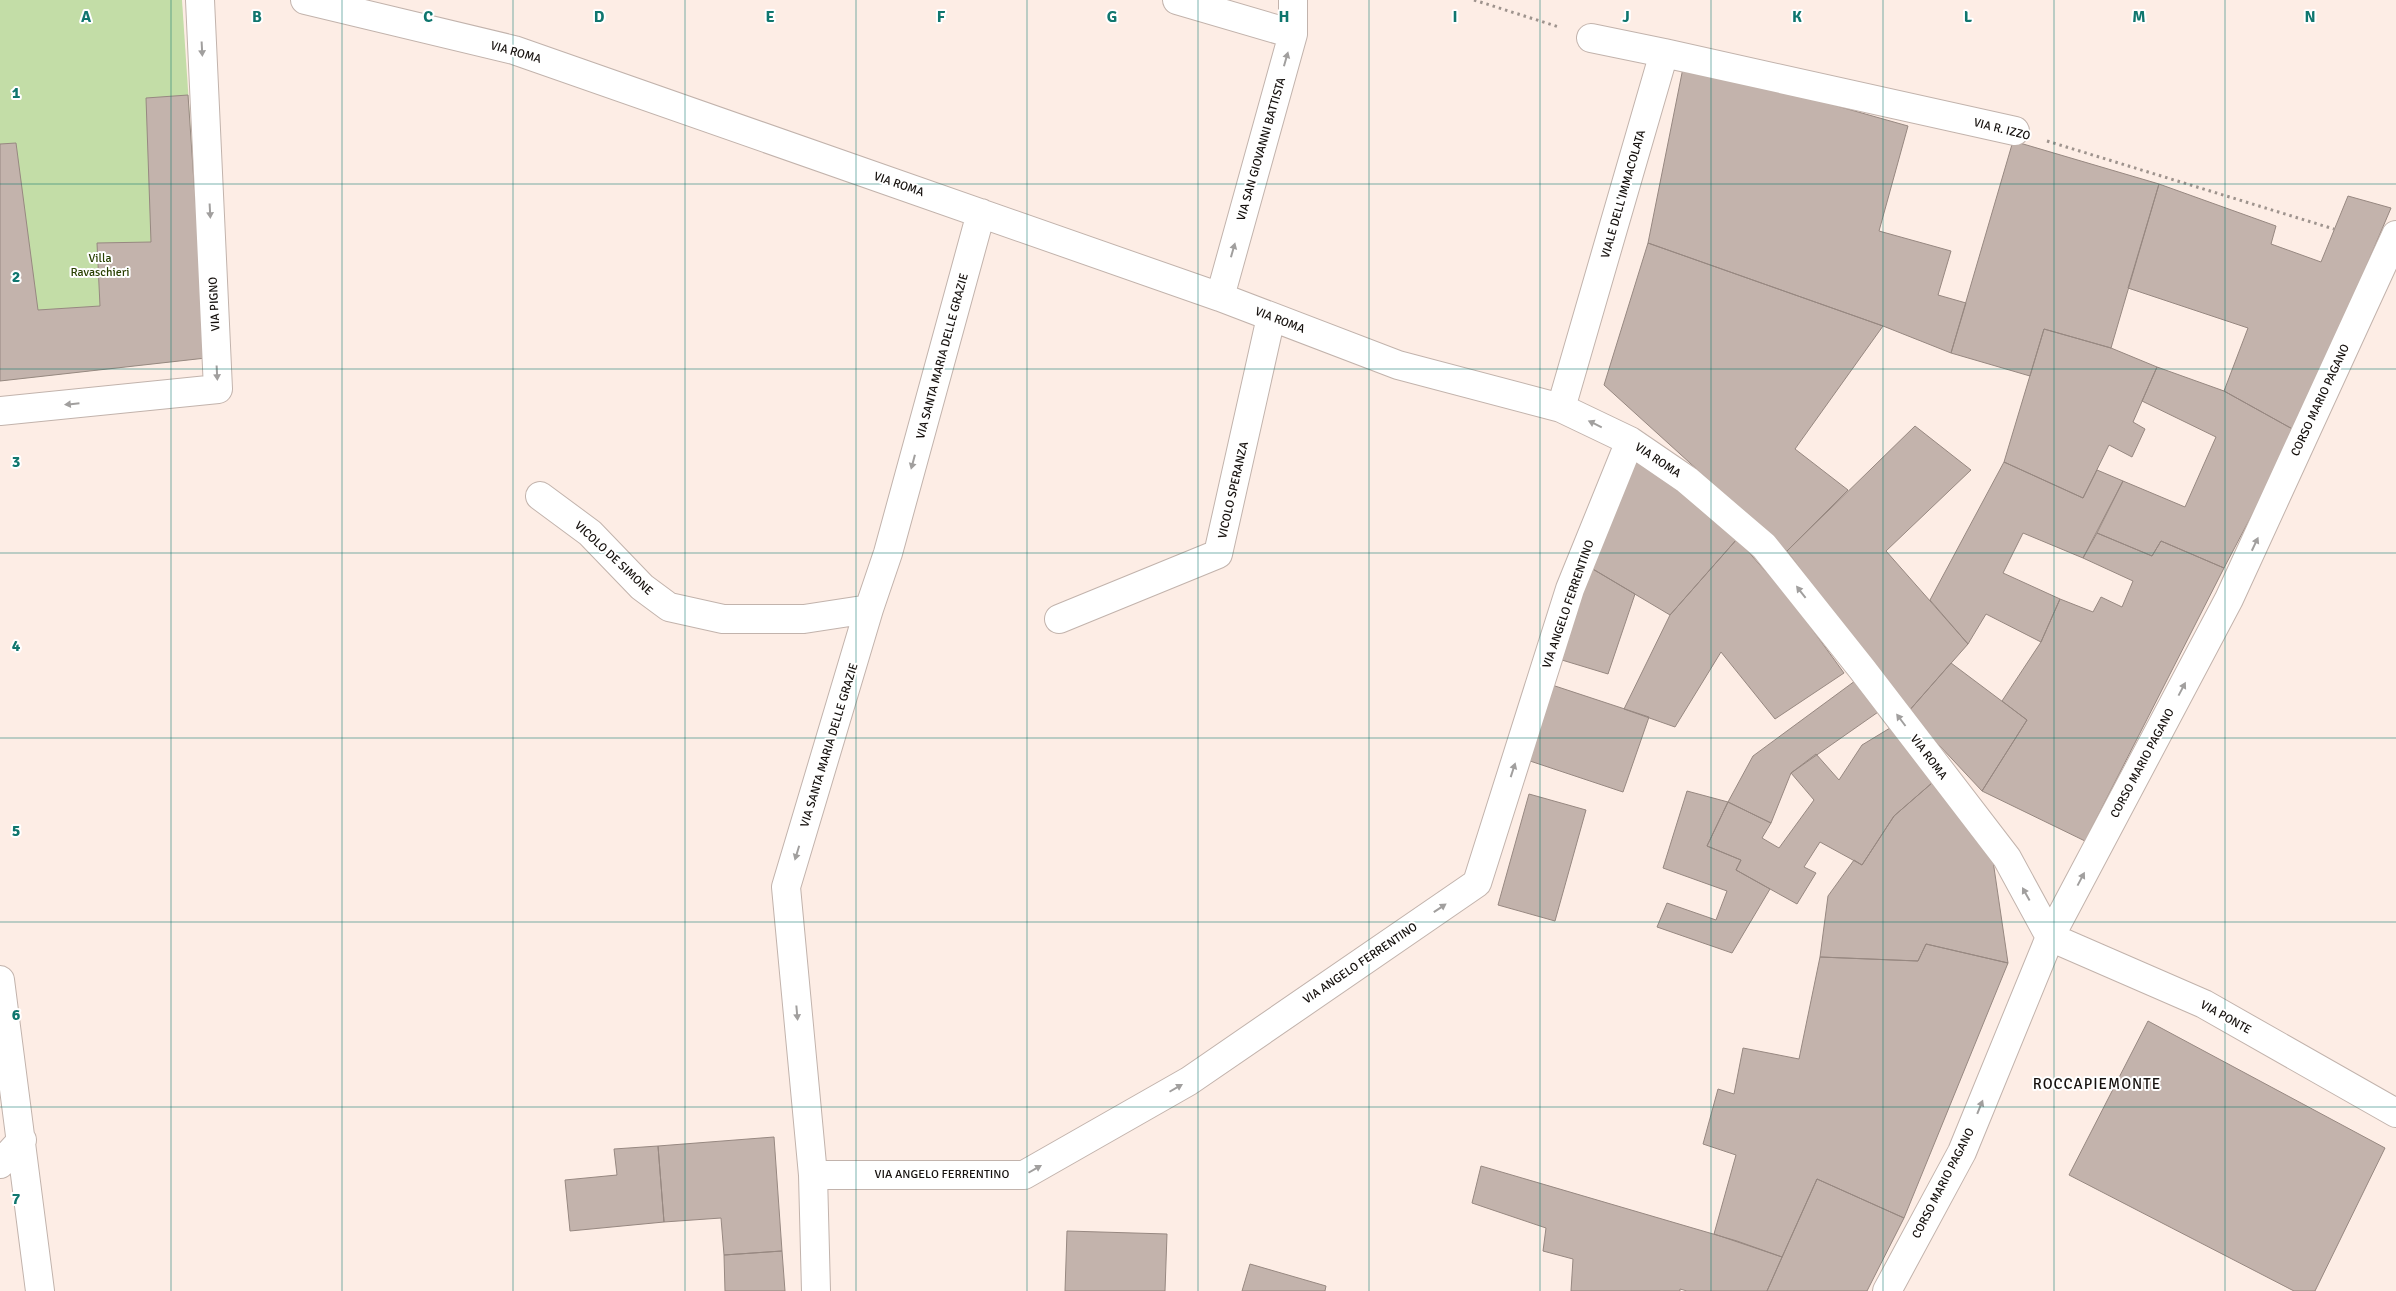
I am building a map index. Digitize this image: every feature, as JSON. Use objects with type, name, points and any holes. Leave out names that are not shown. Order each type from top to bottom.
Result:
[{"type":"street","name":"VIA PIGNO","points":[[0,411],[218,389],[200,0]]},
{"type":"street","name":"VIA ROMA","points":[[305,0],[514,50],[1220,297],[1398,365],[1561,408],[1630,441],[1687,480],[1764,546],[1862,669],[2007,858],[2050,936]]},
{"type":"street","points":[[1177,0],[1293,34]]},
{"type":"street","name":"VIA SAN GIOVANNI BATTISTA","points":[[1220,297],[1293,34],[1293,0]]},
{"type":"street","points":[[1591,38],[1664,53]]},
{"type":"street","name":"VIA R. IZZO","points":[[1664,53],[2015,131]]},
{"type":"street","name":"VIALE DELL'IMMACOLATA","points":[[1561,408],[1664,53]]},
{"type":"street","name":"VIA SANTA MARIA DELLE GRAZIE","points":[[816,1291],[812,1175],[786,887],[869,609],[888,553],[981,212]]},
{"type":"street","name":"CORSO MARIO PAGANO","points":[[1887,1291],[1962,1152],[2050,936],[2229,599],[2396,235]]},
{"type":"street","name":"VICOLO SPERANZA","points":[[1059,619],[1218,554],[1272,317]]},
{"type":"street","name":"VIA ANGELO FERRENTINO","points":[[812,1175],[1024,1175],[1189,1080],[1477,883],[1570,589],[1630,441]]},
{"type":"street","name":"VICOLO DE SIMONE","points":[[540,496],[590,533],[642,587],[669,608],[723,619],[804,619],[869,609]]},
{"type":"street","name":"VIA PONTE","points":[[2050,936],[2204,1004],[2396,1113]]},
{"type":"street","points":[[0,980],[40,1291]]},
{"type":"street","points":[[0,1164],[22,1140]]},
{"type":"path","points":[[1474,0],[1591,38]]},
{"type":"path","name":"VIA R. IZZO","points":[[2015,131],[2334,229]]},
{"type":"green space","name":"Villa Ravaschieri","points":[[0,0],[182,0],[206,358],[0,381]]},
{"type":"building","points":[[1684,63],[1908,126],[1879,231],[1951,251],[1938,295],[1966,303],[1951,353],[1883,326],[1648,243]]},
{"type":"building","points":[[188,95],[206,358],[0,381],[0,144],[16,143],[38,310],[100,306],[97,243],[151,242],[146,98]]},
{"type":"building","points":[[2013,141],[2159,184],[2111,348],[2044,329],[2030,376],[1951,353]]},
{"type":"building","points":[[2159,184],[2276,226],[2271,244],[2321,262],[2348,196],[2391,208],[2296,431],[2224,391],[2248,328],[2128,288]]},
{"type":"building","points":[[1648,243],[1883,326],[1795,449],[1848,490],[1787,551],[1604,385]]},
{"type":"building","points":[[2044,329],[2111,348],[2157,367],[2133,422],[2145,429],[2132,457],[2109,445],[2083,498],[2004,462]]},
{"type":"building","points":[[2157,367],[2224,391],[2296,431],[2224,568],[2161,541],[2152,556],[2097,533],[2123,481],[2185,507],[2216,437],[2142,401]]},
{"type":"building","points":[[1915,426],[1971,470],[1886,551],[1968,644],[1908,712],[1787,551]]},
{"type":"building","points":[[1636,457],[1737,539],[1670,615],[1586,565]]},
{"type":"building","points":[[2004,462],[2083,498],[2097,470],[2123,481],[2083,558],[2023,533],[2003,573],[2060,599],[2041,642],[1986,614],[1968,644],[1930,600]]},
{"type":"building","points":[[2097,533],[2152,556],[2161,541],[2224,568],[2085,841],[1982,791],[2027,720],[2002,701],[2041,642],[2060,599],[2093,612],[2101,597],[2122,607],[2133,581],[2083,558]]},
{"type":"building","points":[[1737,539],[1790,599],[1844,673],[1775,719],[1721,652],[1675,727],[1624,709],[1670,615]]},
{"type":"building","points":[[1586,565],[1635,594],[1608,674],[1552,657]]},
{"type":"building","points":[[1951,663],[2027,720],[1982,791],[1908,712]]},
{"type":"building","points":[[1859,678],[1881,710],[1791,773],[1771,823],[1728,802],[1753,756]]},
{"type":"building","points":[[1552,685],[1649,717],[1623,792],[1527,760]]},
{"type":"building","points":[[1895,725],[1940,776],[1894,816],[1862,865],[1820,842],[1804,867],[1816,873],[1797,904],[1736,870],[1741,860],[1707,846],[1728,802],[1771,823],[1762,838],[1779,848],[1814,800],[1791,773],[1816,754],[1839,780],[1862,745]]},
{"type":"building","points":[[1940,776],[1992,854],[2008,963],[1926,944],[1918,961],[1820,957],[1828,896],[1854,860],[1862,865],[1894,816]]},
{"type":"building","points":[[1687,791],[1728,802],[1707,846],[1741,860],[1736,870],[1770,889],[1732,953],[1657,927],[1667,903],[1716,920],[1727,891],[1663,868]]},
{"type":"building","points":[[1529,794],[1586,810],[1555,921],[1498,905]]},
{"type":"building","points":[[1926,944],[2008,963],[1904,1218],[1817,1179],[1782,1257],[1714,1234],[1736,1155],[1703,1144],[1718,1089],[1734,1094],[1743,1048],[1799,1059],[1820,957],[1918,961]]},
{"type":"building","points":[[2148,1021],[2385,1148],[2315,1291],[2294,1291],[2069,1175]]},
{"type":"building","points":[[774,1137],[782,1251],[724,1255],[721,1218],[664,1222],[658,1146]]},
{"type":"building","points":[[658,1146],[664,1222],[570,1231],[565,1180],[617,1175],[614,1149]]},
{"type":"building","points":[[1481,1166],[1737,1241],[1782,1257],[1767,1291],[1687,1291],[1680,1289],[1680,1291],[1571,1291],[1573,1259],[1543,1251],[1546,1228],[1472,1203]]},
{"type":"building","points":[[1817,1179],[1904,1218],[1867,1291],[1767,1291]]},
{"type":"building","points":[[1067,1231],[1167,1234],[1165,1291],[1065,1291]]},
{"type":"building","points":[[782,1251],[785,1291],[725,1291],[724,1255]]},
{"type":"building","points":[[1250,1264],[1326,1286],[1325,1291],[1242,1291]]},
{"type":"district","name":"ROCCAPIEMONTE","points":[[2097,1084]]}]
